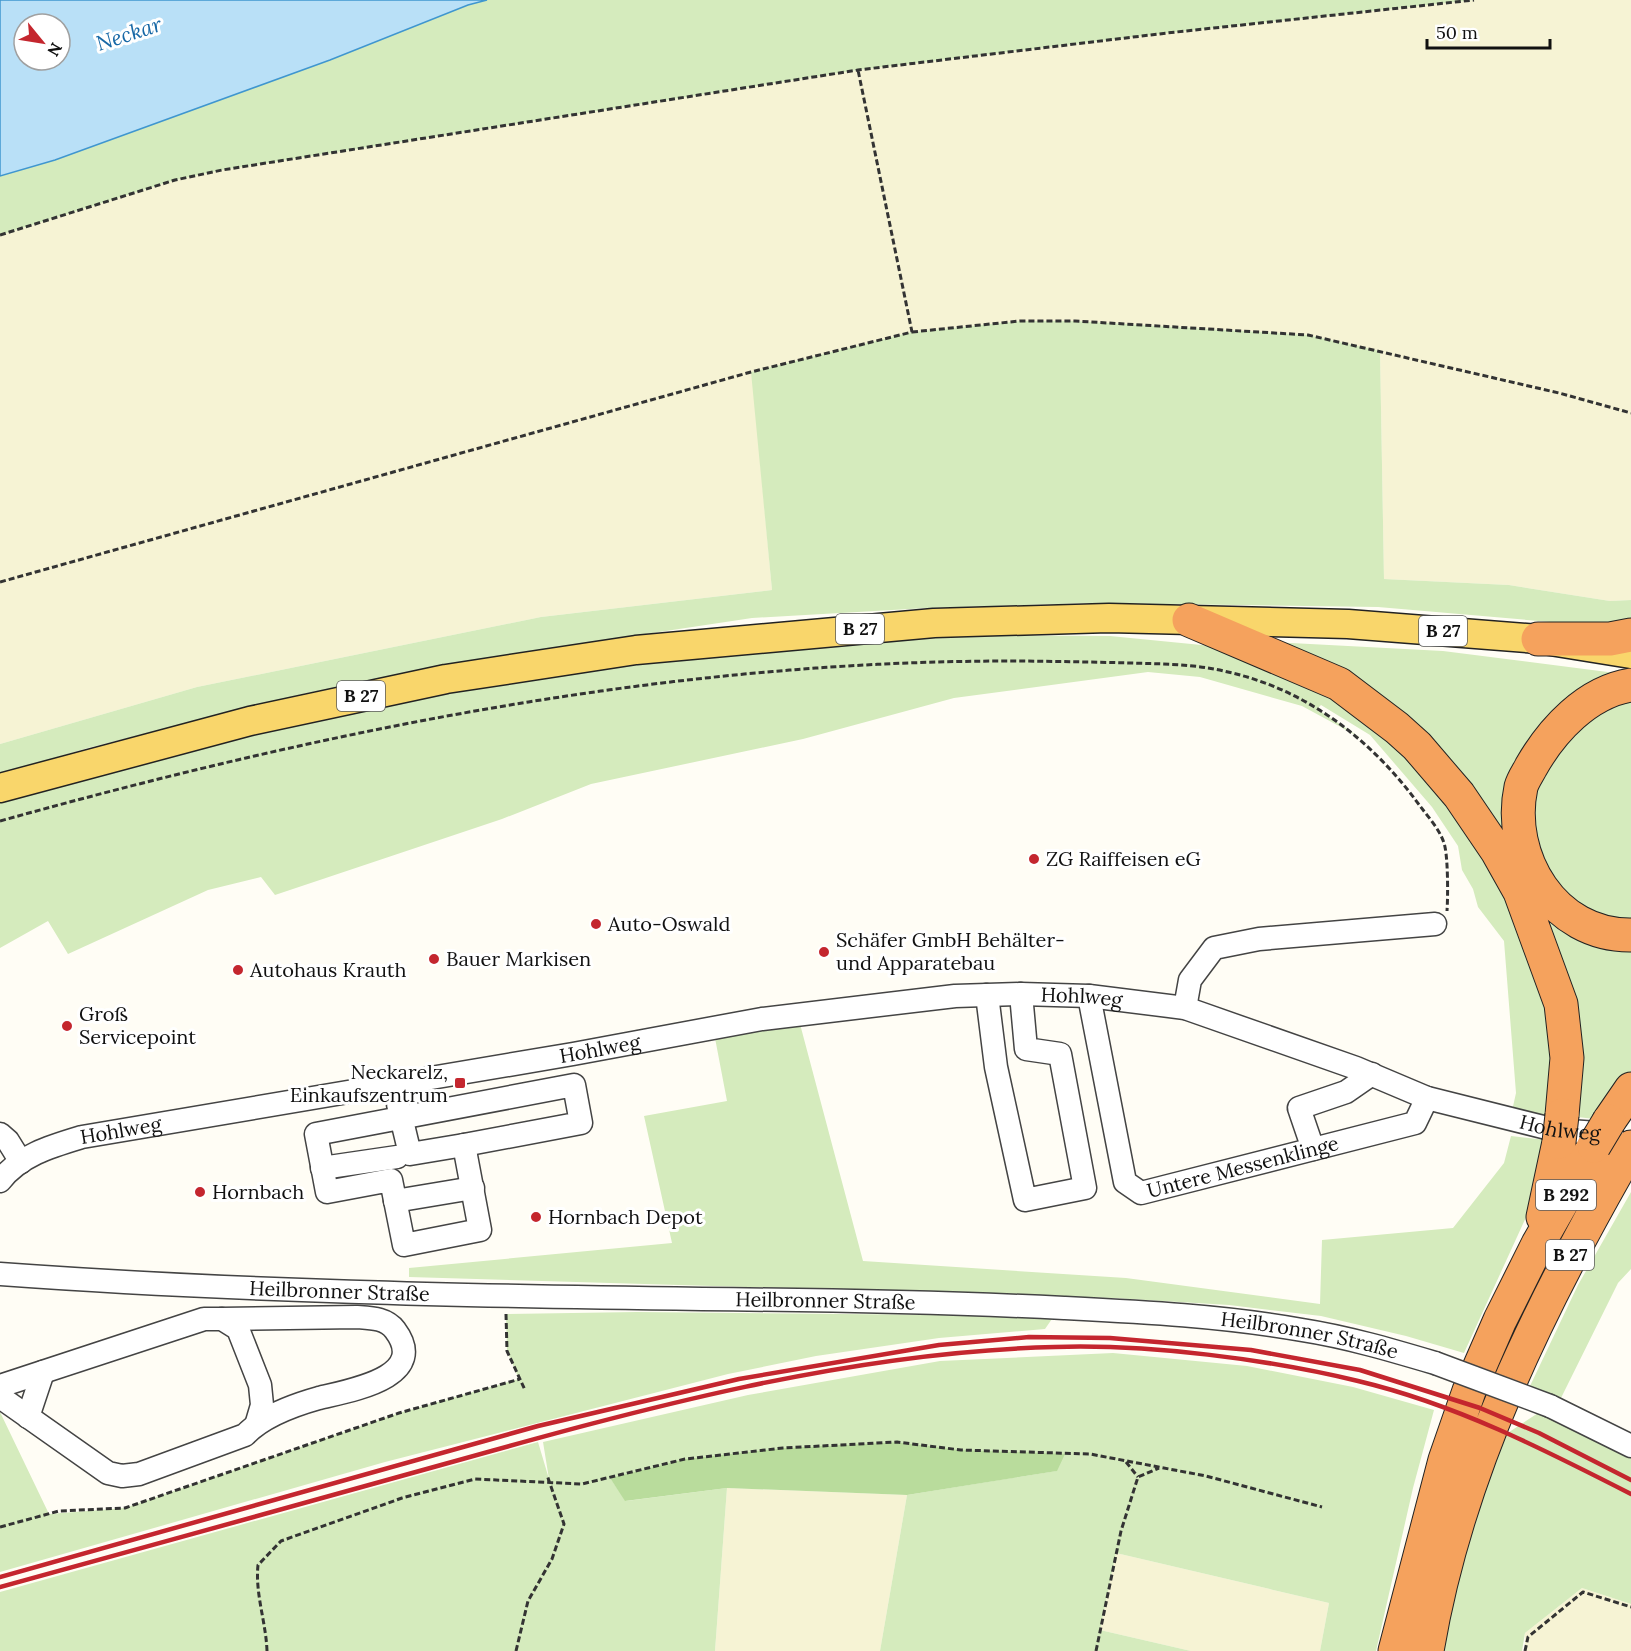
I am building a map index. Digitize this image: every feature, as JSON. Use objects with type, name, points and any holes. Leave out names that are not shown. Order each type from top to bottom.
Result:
[{"type":"highway","points":[[1189,620],[1339,684],[1365,702],[1410,740],[1459,795],[1497,851],[1520,892],[1562,1004],[1566,1058],[1560,1129],[1538,1244]]},
{"type":"highway","points":[[1538,639],[1610,639],[1631,635]]},
{"type":"highway","points":[[1631,685],[1622,687],[1577,710],[1545,743],[1521,784],[1518,812],[1526,863],[1552,901],[1568,915],[1596,929],[1631,935]]},
{"type":"highway","name":"B 292","points":[[1538,1244],[1619,1139],[1631,1089]]},
{"type":"highway","name":"B 27","points":[[1427,1651],[1453,1540],[1487,1437],[1619,1139]]},
{"type":"highway","name":"B 27","points":[[1395,1651],[1442,1471],[1458,1420],[1500,1320],[1538,1244]]},
{"type":"main road","name":"B 27","points":[[0,788],[250,721],[358,697],[541,663],[648,649],[934,623],[1109,618],[1401,627],[1538,639],[1631,654]]},
{"type":"street","points":[[1185,1008],[1190,980],[1214,948],[1260,939],[1435,924]]},
{"type":"street","points":[[987,995],[996,1067],[1024,1200],[1085,1188],[1060,1054],[1026,1048],[1021,994]]},
{"type":"street","name":"Hohlweg","points":[[0,1181],[21,1162],[49,1147],[82,1137],[573,1054],[762,1019],[955,996],[1021,994],[1089,996],[1185,1008],[1372,1074],[1427,1098],[1555,1130],[1619,1139]]},
{"type":"street","name":"Untere Messenklinge","points":[[1089,996],[1125,1182],[1141,1193],[1415,1123],[1427,1098]]},
{"type":"street","points":[[322,1168],[404,1156],[580,1123],[574,1085],[573,1054]]},
{"type":"street","points":[[1313,1149],[1299,1108],[1346,1092],[1372,1074]]},
{"type":"street","points":[[393,1085],[403,1118],[402,1178],[393,1190],[404,1245],[480,1230],[464,1145]]},
{"type":"street","points":[[472,1188],[327,1192],[316,1134],[574,1085]]},
{"type":"street","points":[[0,1134],[8,1141],[21,1162]]},
{"type":"street","name":"Heilbronner Straße","points":[[0,1274],[191,1285],[507,1297],[940,1302],[1195,1316],[1300,1329],[1358,1341],[1435,1363],[1550,1406],[1631,1446]]},
{"type":"street","points":[[0,1386],[204,1318],[357,1317],[379,1319],[394,1328],[402,1342],[402,1355],[394,1372],[375,1384],[319,1398],[257,1422]]},
{"type":"street","points":[[0,1397],[108,1473],[122,1476],[139,1474],[246,1435],[257,1422],[262,1405],[260,1385],[238,1329],[222,1319]]},
{"type":"street","points":[[28,1417],[43,1372]]},
{"type":"path","points":[[0,235],[175,180],[222,170],[858,70],[1474,0]]},
{"type":"path","points":[[858,70],[912,332]]},
{"type":"path","points":[[0,582],[751,372],[912,332],[1020,321],[1075,321],[1308,334],[1559,393],[1631,413]]},
{"type":"path","points":[[0,821],[151,779],[345,734],[503,705],[708,678],[934,661],[1063,661],[1186,665],[1228,672],[1277,687],[1317,708],[1360,738],[1397,774],[1437,830],[1445,847],[1448,910],[1435,924]]},
{"type":"path","points":[[507,1297],[507,1351],[525,1390]]},
{"type":"path","points":[[0,1527],[59,1511],[124,1508],[399,1413],[520,1379]]},
{"type":"path","points":[[267,1651],[266,1625],[258,1595],[258,1565],[266,1554],[281,1541],[402,1498],[475,1479],[582,1484],[695,1458],[783,1448],[897,1442],[961,1450],[1090,1455],[1125,1460],[1206,1476],[1322,1507]]},
{"type":"path","points":[[1125,1460],[1138,1477]]},
{"type":"path","points":[[1096,1651],[1121,1532],[1138,1477],[1160,1467]]},
{"type":"path","points":[[516,1651],[528,1601],[552,1559],[564,1524],[547,1475]]},
{"type":"path","points":[[1525,1651],[1528,1637],[1583,1592],[1631,1607]]},
{"type":"shaded area","points":[[1474,0],[1631,0],[1631,600],[1610,601],[1509,585],[1384,579],[1380,351],[1308,335],[1075,321],[1020,321],[912,332],[752,372],[772,590],[541,617],[197,687],[0,744],[0,235],[175,180],[222,170],[858,70],[1167,33]]},
{"type":"shaded area","points":[[727,1488],[907,1495],[880,1651],[715,1651]]},
{"type":"shaded area","points":[[1116,1553],[1329,1603],[1320,1651],[1191,1651],[1100,1630]]},
{"type":"shaded area","points":[[1582,1588],[1631,1604],[1631,1651],[1525,1651],[1525,1633]]},
{"type":"green space","points":[[487,0],[1474,0],[1167,33],[858,70],[222,170],[175,180],[0,235],[0,176],[55,160],[330,60],[468,5]]},
{"type":"green space","points":[[1020,321],[1075,321],[1308,335],[1380,351],[1384,579],[1509,585],[1610,601],[1631,600],[1631,629],[1378,607],[1091,603],[927,608],[752,618],[520,653],[307,693],[88,748],[0,774],[0,744],[197,687],[541,617],[772,590],[751,372],[912,332]]},
{"type":"green space","points":[[934,635],[1110,636],[1232,648],[1270,661],[1443,759],[1272,642],[1443,651],[1631,675],[1545,743],[1631,696],[1631,1077],[1624,1073],[1594,1119],[1562,1115],[1510,1120],[1516,1093],[1504,941],[1478,907],[1473,889],[1462,870],[1458,846],[1432,807],[1370,735],[1321,705],[1317,709],[1361,738],[1302,706],[1200,677],[1148,672],[954,698],[803,739],[591,784],[502,819],[275,895],[261,877],[208,890],[68,954],[48,921],[0,948],[0,802],[112,768],[244,735],[487,686],[619,665]]},
{"type":"green space","points":[[800,1024],[863,1261],[1126,1278],[1320,1304],[1322,1240],[1453,1228],[1504,1163],[1511,1136],[1547,1140],[1538,1191],[1464,1353],[1406,1336],[1321,1316],[1229,1305],[1113,1298],[409,1277],[409,1268],[672,1243],[644,1116],[727,1101],[715,1038]]},
{"type":"green space","points":[[1631,1192],[1631,1269],[1618,1283],[1561,1398],[1530,1386],[1578,1285]]},
{"type":"green space","points":[[637,1312],[1054,1316],[1045,1329],[939,1338],[816,1356],[728,1374],[385,1462],[0,1572],[0,1412],[49,1514],[125,1508],[399,1413],[519,1379],[507,1351],[506,1314]]},
{"type":"green space","points":[[1113,1353],[1247,1366],[1353,1387],[1434,1410],[1413,1488],[1376,1651],[1320,1651],[1329,1603],[1116,1553],[1100,1630],[1191,1651],[880,1651],[907,1495],[1056,1471],[961,1450],[897,1442],[783,1448],[685,1459],[610,1478],[626,1501],[727,1488],[715,1651],[0,1651],[0,1592],[538,1442],[549,1479],[543,1442],[748,1395],[940,1361]]},
{"type":"green space","points":[[1561,1398],[1631,1434],[1631,1604],[1582,1588],[1525,1633],[1522,1651],[1436,1651],[1500,1438]]},
{"type":"green space","points":[[897,1442],[961,1450],[1065,1454],[1057,1471],[907,1495],[727,1488],[625,1501],[610,1478],[685,1459],[783,1448]]},
{"type":"water","name":"Neckar","points":[[0,0],[487,0],[468,5],[330,60],[55,160],[0,176]]},
{"type":"railway","points":[[0,1577],[538,1426],[739,1379],[939,1345],[1029,1337],[1110,1338],[1251,1350],[1360,1370],[1480,1408],[1539,1433],[1631,1480]]},
{"type":"railway","points":[[0,1587],[668,1404],[822,1372],[977,1351],[1055,1347],[1129,1348],[1247,1360],[1323,1373],[1394,1391],[1464,1415],[1532,1445],[1631,1494]]},
{"type":"place","name":"ZG Raiffeisen eG","points":[[1034,859]]},
{"type":"place","name":"Auto-Oswald","points":[[596,924]]},
{"type":"place","name":"Schäfer GmbH Behälter- und Apparatebau","points":[[824,952]]},
{"type":"place","name":"Bauer Markisen","points":[[434,959]]},
{"type":"place","name":"Autohaus Krauth","points":[[238,970]]},
{"type":"place","name":"Groß Servicepoint","points":[[67,1026]]},
{"type":"place","name":"Neckarelz, Einkaufszentrum","points":[[460,1083]]},
{"type":"place","name":"Hornbach","points":[[200,1192]]},
{"type":"place","name":"Hornbach Depot","points":[[536,1217]]}]
